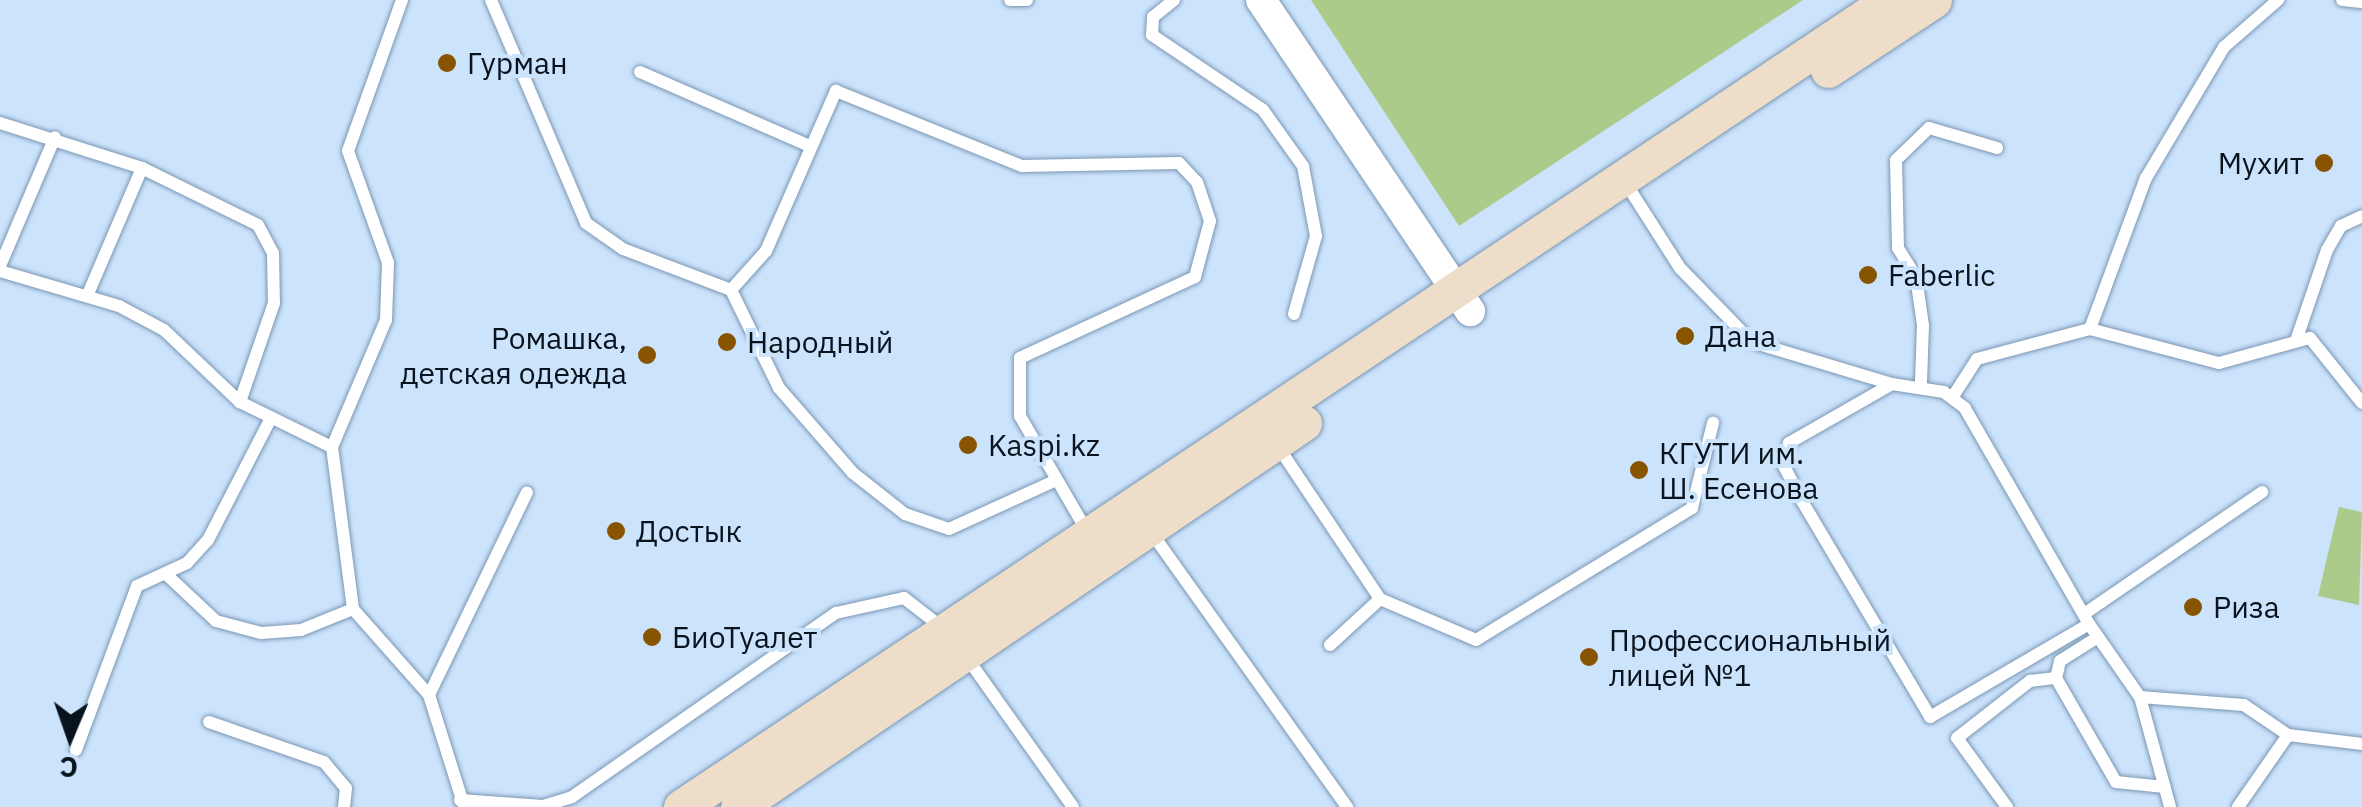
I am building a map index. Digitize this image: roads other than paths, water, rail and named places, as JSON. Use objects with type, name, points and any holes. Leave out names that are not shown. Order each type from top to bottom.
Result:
[{"type":"main road","points":[[738,807],[955,642],[1629,189],[1889,0]]},
{"type":"main road","points":[[1629,189],[1934,0]]},
{"type":"main road","points":[[681,807],[955,642]]},
{"type":"street","points":[[1261,0],[1463,301]]},
{"type":"lane","points":[[402,0],[348,151],[388,263],[386,320],[332,447],[353,610],[429,695],[461,804],[543,806],[572,797],[836,613],[904,598],[955,642],[1073,807]]},
{"type":"lane","points":[[492,0],[586,223],[624,249],[731,290],[779,388],[854,473],[905,514],[949,529],[1052,482]]},
{"type":"lane","points":[[1010,0],[1028,0]]},
{"type":"lane","points":[[1174,0],[1153,17],[1152,34],[1263,110],[1303,166],[1316,236],[1294,314]]},
{"type":"lane","points":[[2090,329],[2146,178],[2224,47],[2278,0]]},
{"type":"lane","points":[[2342,0],[2362,2]]},
{"type":"lane","points":[[640,72],[808,145]]},
{"type":"lane","points":[[731,290],[766,250],[808,145],[836,91],[990,159],[1022,166],[1136,157],[1179,163],[1198,182],[1210,221],[1194,277],[1020,358],[1020,416],[1052,482],[1096,545]]},
{"type":"lane","points":[[0,122],[142,168],[241,212],[273,253],[274,304],[240,402]]},
{"type":"lane","points":[[1921,382],[1923,325],[1916,278],[1898,248],[1896,160],[1929,128],[1998,148]]},
{"type":"lane","points":[[55,137],[0,269],[88,294],[164,330],[240,402],[332,447]]},
{"type":"lane","points":[[88,294],[142,168]]},
{"type":"lane","points":[[1629,189],[1680,268],[1752,342],[1892,384],[1921,382],[1952,398],[2086,619],[2140,697],[2170,807]]},
{"type":"lane","points":[[2297,338],[2327,250],[2341,226],[2362,216]]},
{"type":"lane","points":[[1952,398],[1977,358],[2090,329],[2220,364],[2297,338],[2310,338],[2362,403]]},
{"type":"lane","points":[[1892,384],[1789,442],[1784,464],[1930,717],[2086,619],[2262,492]]},
{"type":"lane","points":[[76,750],[137,586],[167,575],[208,540],[270,420]]},
{"type":"lane","points":[[1268,432],[1380,598],[1476,640],[1692,508],[1713,423]]},
{"type":"lane","points":[[429,695],[527,492]]},
{"type":"lane","points":[[1139,518],[1347,807]]},
{"type":"lane","points":[[167,575],[216,622],[261,633],[301,630],[353,610]]},
{"type":"lane","points":[[1330,644],[1380,598]]},
{"type":"lane","points":[[2098,637],[2060,661],[2056,678],[2116,782],[2165,786]]},
{"type":"lane","points":[[2007,807],[1957,738],[2030,681],[2056,678]]},
{"type":"lane","points":[[2140,697],[2244,705],[2288,735],[2362,744]]},
{"type":"lane","points":[[209,722],[324,762],[346,788],[344,807]]},
{"type":"lane","points":[[2238,807],[2288,735]]},
{"type":"place","name":"Гурман","points":[[447,63]]},
{"type":"place","name":"Мухит","points":[[2324,163]]},
{"type":"place","name":"Faberlic","points":[[1868,275]]},
{"type":"place","name":"Дана","points":[[1685,336]]},
{"type":"place","name":"Народный","points":[[727,342]]},
{"type":"place","name":"Ромашка, детская одежда","points":[[647,355]]},
{"type":"place","name":"Kaspi.kz","points":[[968,445]]},
{"type":"place","name":"КГУТИ им. Ш. Есенова","points":[[1639,470]]},
{"type":"place","name":"Достык","points":[[616,531]]},
{"type":"place","name":"Риза","points":[[2193,607]]},
{"type":"place","name":"БиоТуалет","points":[[652,637]]},
{"type":"place","name":"Профессиональный лицей №1","points":[[1589,657]]}]
